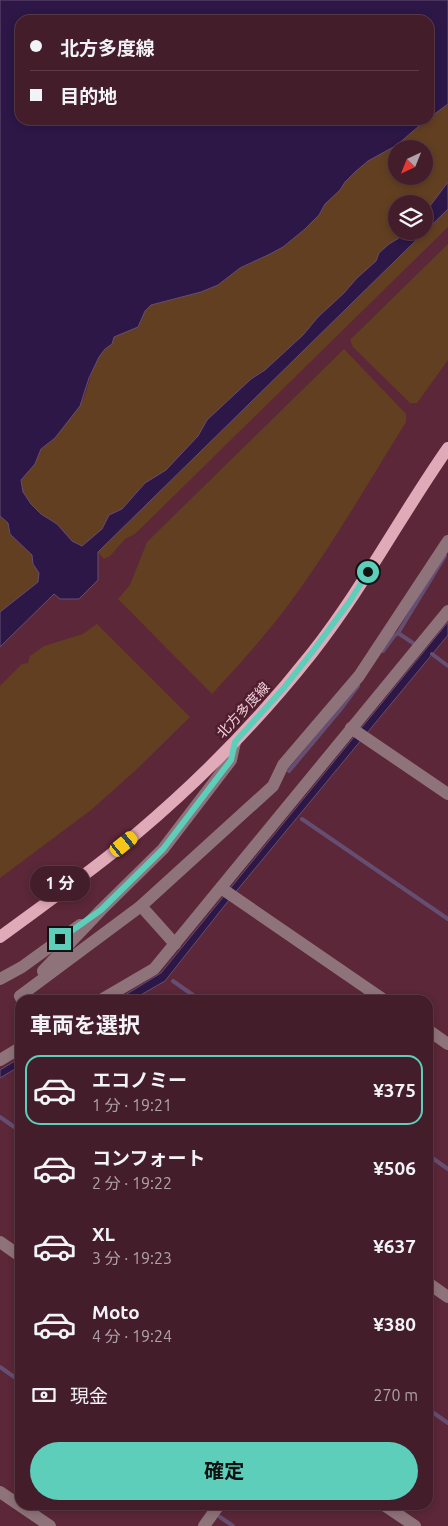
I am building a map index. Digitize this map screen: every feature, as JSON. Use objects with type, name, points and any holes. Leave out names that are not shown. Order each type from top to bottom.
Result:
[{"type":"main road","name":"北方多度線","points":[[0,937],[89,872],[136,834],[178,798],[235,742],[283,689],[350,601],[448,448]]},
{"type":"street","points":[[25,995],[141,906],[273,786],[283,765],[359,676],[447,543]]},
{"type":"street","points":[[110,995],[154,969],[175,944],[226,892],[316,774],[448,611]]},
{"type":"street","points":[[353,729],[448,794]]},
{"type":"street","points":[[24,995],[101,910],[163,849],[231,760],[235,742]]},
{"type":"street","points":[[226,892],[377,995]]},
{"type":"street","points":[[141,906],[175,944]]},
{"type":"street","points":[[0,979],[22,967],[101,910]]},
{"type":"street","points":[[433,1034],[448,1044]]},
{"type":"street","points":[[0,1060],[15,1051]]},
{"type":"street","points":[[0,1242],[15,1252]]},
{"type":"street","points":[[433,1286],[448,1297]]},
{"type":"street","points":[[0,1492],[15,1502]]},
{"type":"street","points":[[26,1510],[50,1526]]},
{"type":"street","points":[[204,1526],[215,1510]]},
{"type":"street","points":[[391,1510],[415,1526]]},
{"type":"shaded area","points":[[0,0],[448,0],[448,104],[434,114],[434,15],[15,15],[15,125],[420,125],[403,140],[388,140],[388,150],[368,161],[355,172],[325,204],[319,215],[283,247],[240,268],[218,285],[201,292],[151,305],[145,311],[138,327],[114,337],[112,344],[99,357],[89,378],[80,406],[55,438],[41,449],[35,464],[21,480],[23,492],[31,504],[41,514],[57,524],[72,541],[82,546],[102,529],[109,515],[122,509],[145,483],[166,470],[198,436],[207,420],[251,379],[265,370],[303,335],[318,317],[376,261],[379,253],[396,240],[416,240],[98,552],[98,580],[79,599],[60,599],[54,594],[0,647],[0,612],[38,582],[39,573],[33,564],[32,555],[10,534],[8,523],[0,516]]},
{"type":"shaded area","points":[[448,104],[448,182],[433,202],[433,195],[388,195],[388,240],[396,240],[379,253],[376,261],[318,317],[303,335],[265,370],[251,379],[207,420],[198,436],[166,470],[145,483],[122,509],[114,512],[98,534],[82,546],[72,541],[57,524],[41,514],[31,504],[23,492],[21,480],[34,464],[42,449],[51,442],[81,403],[98,358],[111,344],[114,337],[138,327],[145,311],[151,305],[201,292],[218,285],[240,268],[283,247],[319,215],[325,204],[368,161],[388,150],[388,185],[433,185],[433,140],[403,140],[420,125],[434,125],[434,114]]},
{"type":"shaded area","points":[[448,182],[448,209],[433,224],[433,202]]},
{"type":"shaded area","points":[[448,209],[448,227],[135,534],[125,539],[110,556],[104,559],[98,552],[416,240],[433,240],[433,224]]},
{"type":"shaded area","points":[[448,244],[448,360],[417,403],[410,403],[353,347],[350,340]]},
{"type":"shaded area","points":[[344,349],[406,414],[406,422],[305,582],[261,639],[212,694],[118,599],[130,585],[147,542]]},
{"type":"shaded area","points":[[0,516],[8,523],[10,534],[32,555],[33,564],[39,573],[38,582],[0,612]]},
{"type":"shaded area","points":[[448,622],[448,635],[229,900],[165,981],[141,995],[125,995],[161,973]]},
{"type":"shaded area","points":[[97,624],[190,717],[136,770],[91,810],[0,878],[0,686],[22,664],[28,663],[30,656],[44,646],[83,634]]},
{"type":"shaded area","points":[[15,1061],[15,1069],[0,1078],[0,1070]]},
{"type":"waterway","points":[[398,633],[445,556]]},
{"type":"waterway","points":[[383,651],[398,633],[413,643]]},
{"type":"waterway","points":[[432,654],[448,666]]},
{"type":"waterway","points":[[289,771],[358,686]]},
{"type":"waterway","points":[[302,819],[448,919]]},
{"type":"waterway","points":[[173,981],[193,995]]},
{"type":"waterway","points":[[0,1117],[15,1128]]},
{"type":"waterway","points":[[433,1158],[448,1169]]},
{"type":"waterway","points":[[0,1367],[15,1378]]},
{"type":"waterway","points":[[433,1412],[448,1423]]},
{"type":"waterway","points":[[220,1517],[233,1526]]},
{"type":"route","points":[[60,939],[101,910],[163,849],[231,760],[235,742],[283,689],[313,651],[350,601],[368,572]]}]
